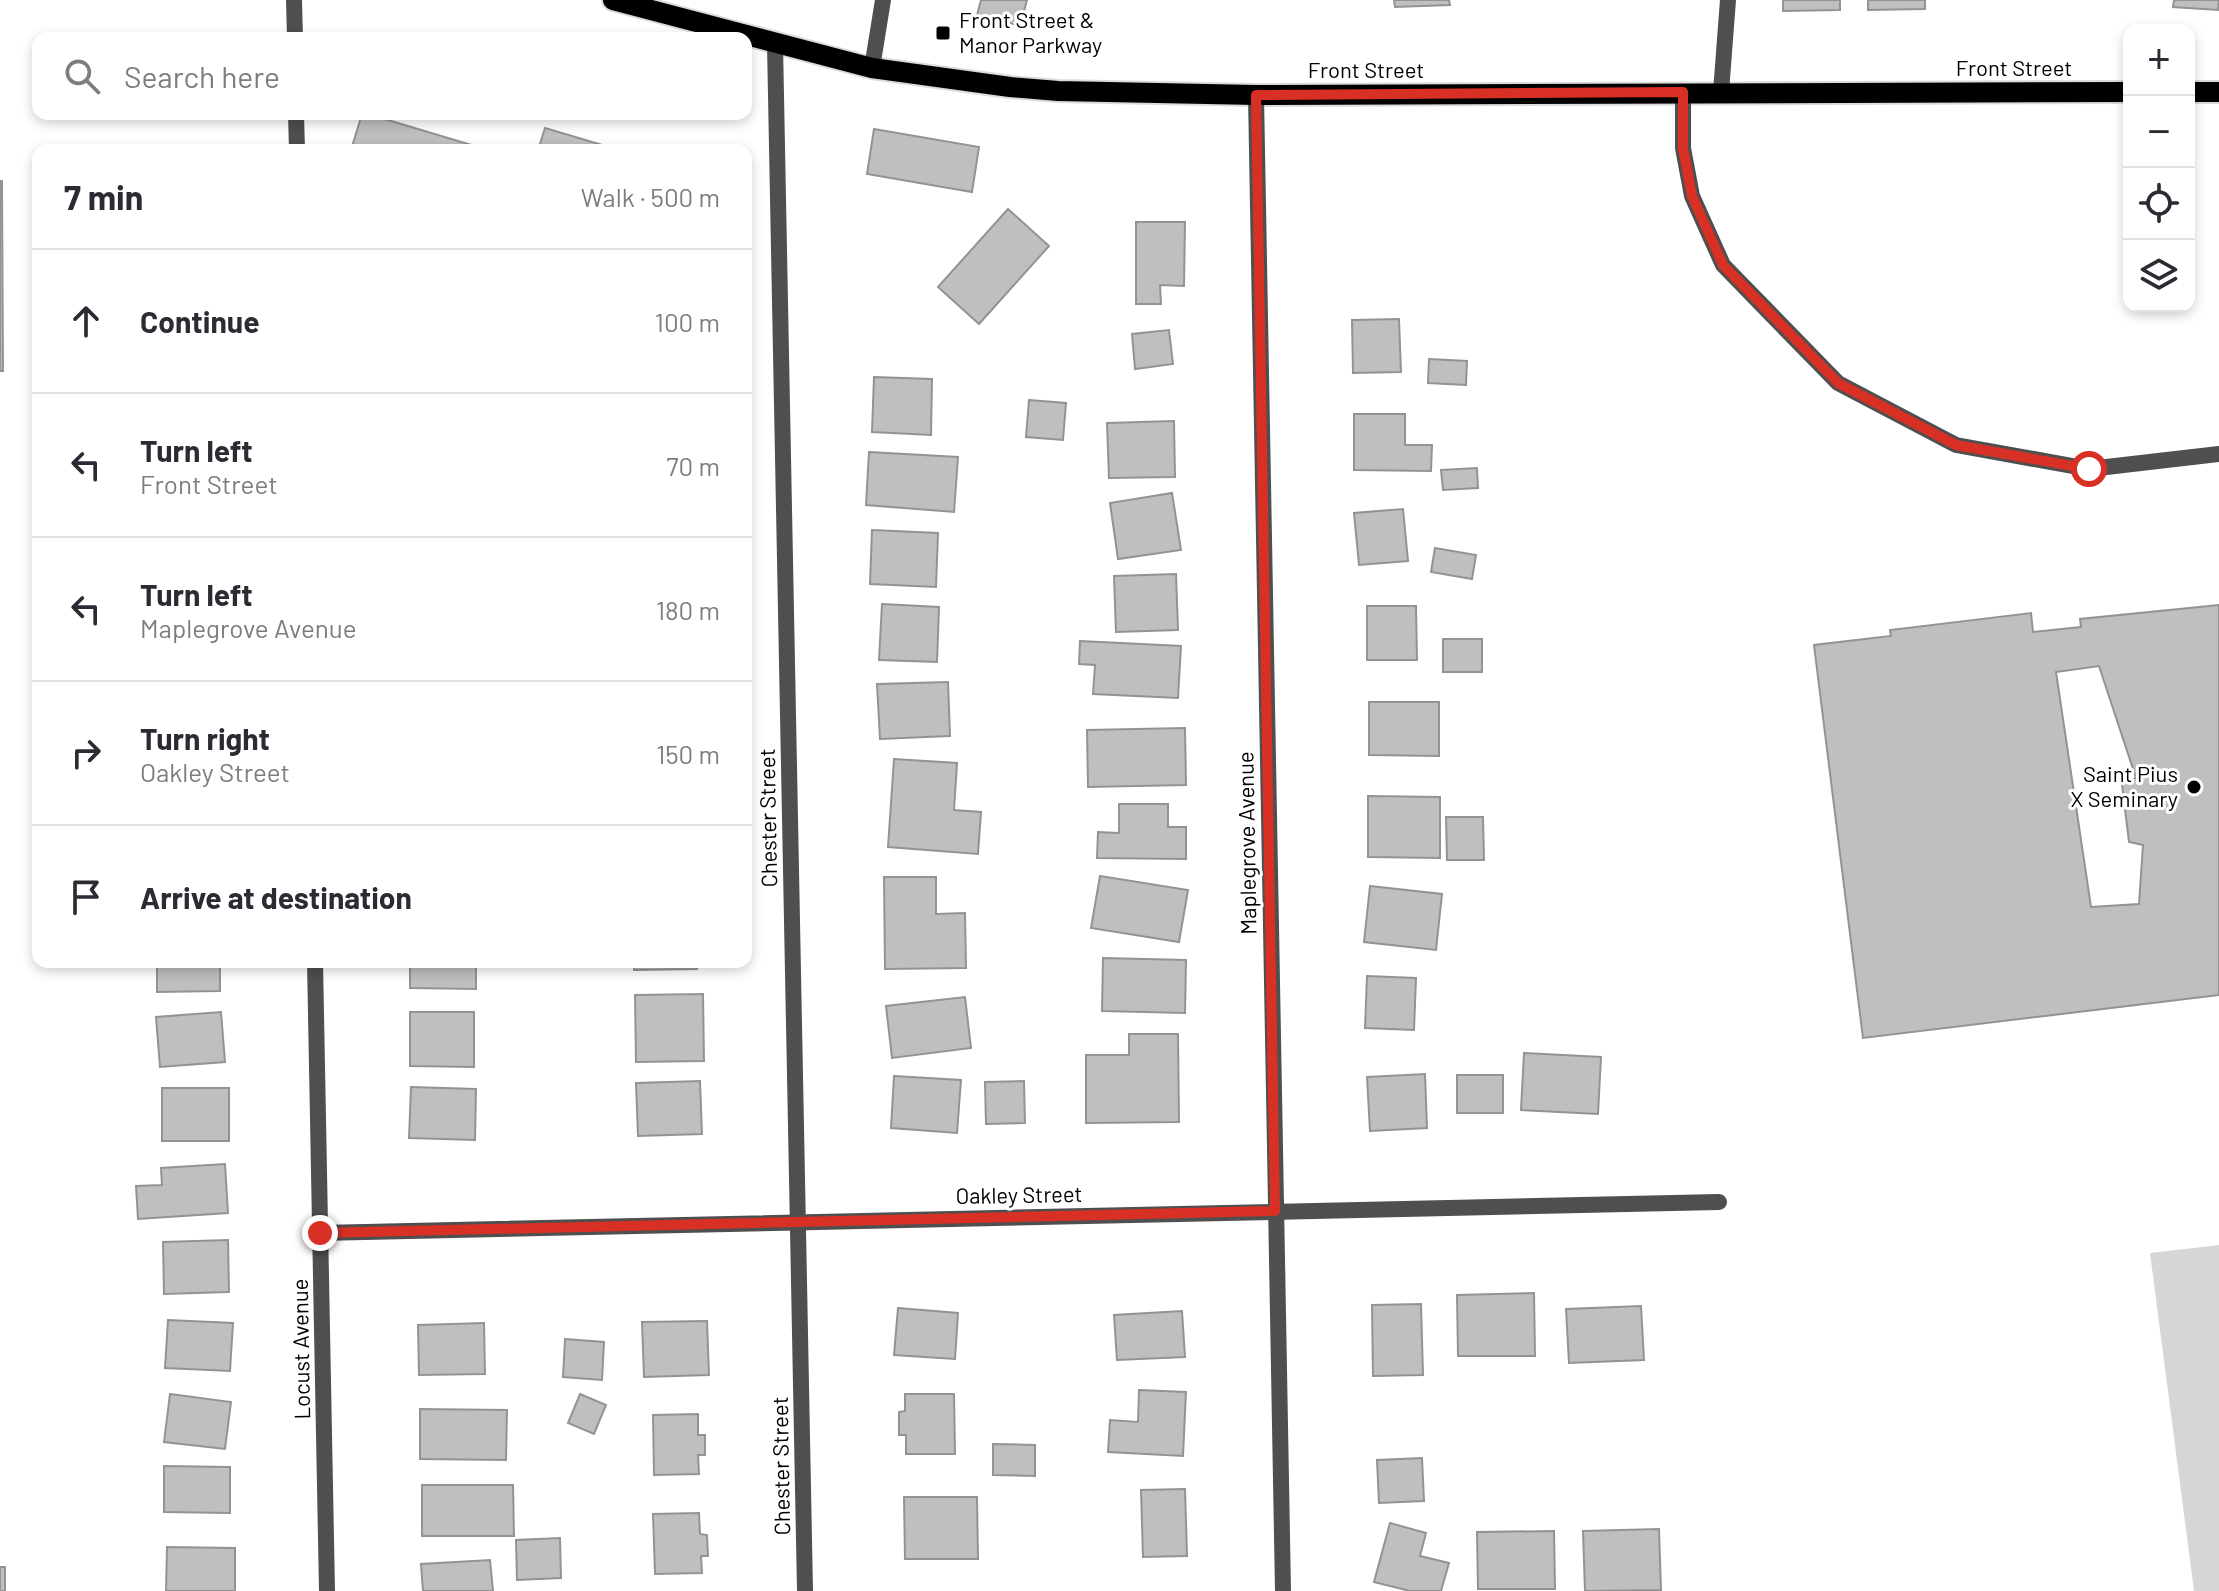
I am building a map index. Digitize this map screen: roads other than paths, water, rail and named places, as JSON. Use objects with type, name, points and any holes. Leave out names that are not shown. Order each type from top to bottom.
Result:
[{"type":"main road","name":"Front Street","points":[[613,0],[731,32]]},
{"type":"main road","name":"Front Street","points":[[752,38],[872,68],[1058,91],[1256,95],[2123,92]]},
{"type":"main road","points":[[2195,92],[2219,92]]},
{"type":"street","points":[[294,0],[295,32]]},
{"type":"street","points":[[872,68],[883,0]]},
{"type":"street","points":[[1721,92],[1728,0]]},
{"type":"street","name":"Chester Street","points":[[775,44],[805,1591]]},
{"type":"street","points":[[1683,92],[1683,148],[1692,196],[1723,265],[1838,383],[1956,445],[2089,469],[2219,454]]},
{"type":"street","name":"Maplegrove Avenue","points":[[1256,95],[1283,1591]]},
{"type":"street","points":[[296,120],[297,144]]},
{"type":"street","name":"Locust Avenue","points":[[315,968],[327,1591]]},
{"type":"street","name":"Oakley Street","points":[[320,1233],[1719,1202]]},
{"type":"place","name":"Front Street & Manor Parkway","points":[[943,33]]},
{"type":"place","name":"Saint Pius X Seminary","points":[[2194,787]]}]
